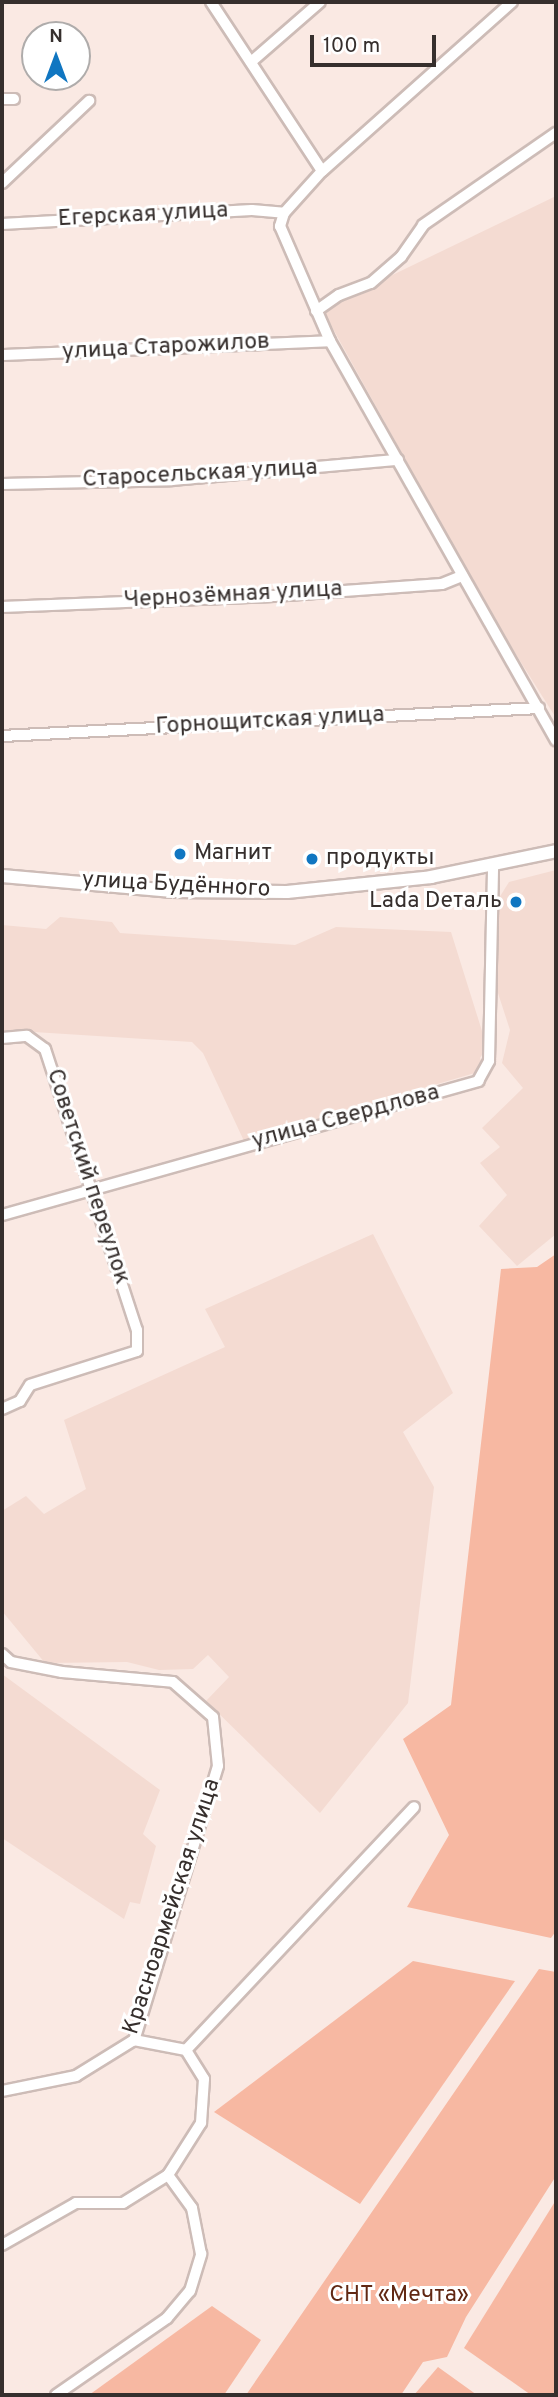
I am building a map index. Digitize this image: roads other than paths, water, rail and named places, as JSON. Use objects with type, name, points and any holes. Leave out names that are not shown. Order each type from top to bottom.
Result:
[{"type":"main road","name":"улица Будённого","points":[[2,876],[172,891],[287,892],[431,877],[556,851]]},
{"type":"street","points":[[211,2],[322,171]]},
{"type":"street","points":[[251,62],[320,2]]},
{"type":"street","points":[[512,2],[322,171],[284,212],[281,235],[330,341],[556,740]]},
{"type":"street","points":[[2,99],[14,99]]},
{"type":"street","points":[[2,183],[89,101]]},
{"type":"street","points":[[316,311],[339,295],[371,283],[396,263],[424,225],[556,133]]},
{"type":"street","name":"Егерская улица","points":[[2,224],[252,210],[284,212]]},
{"type":"street","name":"улица Старожилов","points":[[2,355],[330,341]]},
{"type":"street","name":"Старосельская улица","points":[[2,484],[172,480],[398,460]]},
{"type":"street","name":"Чернозёмная улица","points":[[2,607],[274,596],[442,584],[462,576]]},
{"type":"street","name":"Горнощитская улица","points":[[2,736],[538,708]]},
{"type":"street","name":"улица Свердлова","points":[[2,1215],[91,1187],[365,1115],[483,1077],[489,1061],[493,865]]},
{"type":"street","name":"Советский переулок","points":[[2,1038],[27,1036],[45,1049],[137,1330],[137,1351],[30,1385],[20,1401],[2,1409]]},
{"type":"street","name":"Красноармейская улица","points":[[2,1654],[12,1662],[62,1672],[173,1682],[213,1717],[218,1766],[134,2040],[76,2076],[2,2091]]},
{"type":"street","points":[[186,2050],[414,1807]]},
{"type":"street","points":[[2,2245],[76,2203],[123,2203],[168,2175],[201,2123],[205,2098],[204,2079],[186,2050],[134,2040]]},
{"type":"street","points":[[55,2395],[167,2318],[190,2291],[201,2254],[191,2208],[168,2175]]},
{"type":"place","name":"Магнит","points":[[180,854]]},
{"type":"place","name":"продукты","points":[[312,859]]},
{"type":"place","name":"Lada Dеталь","points":[[516,902]]},
{"type":"park label","name":"СНТ «Мечта»","points":[[399,2296]]}]
